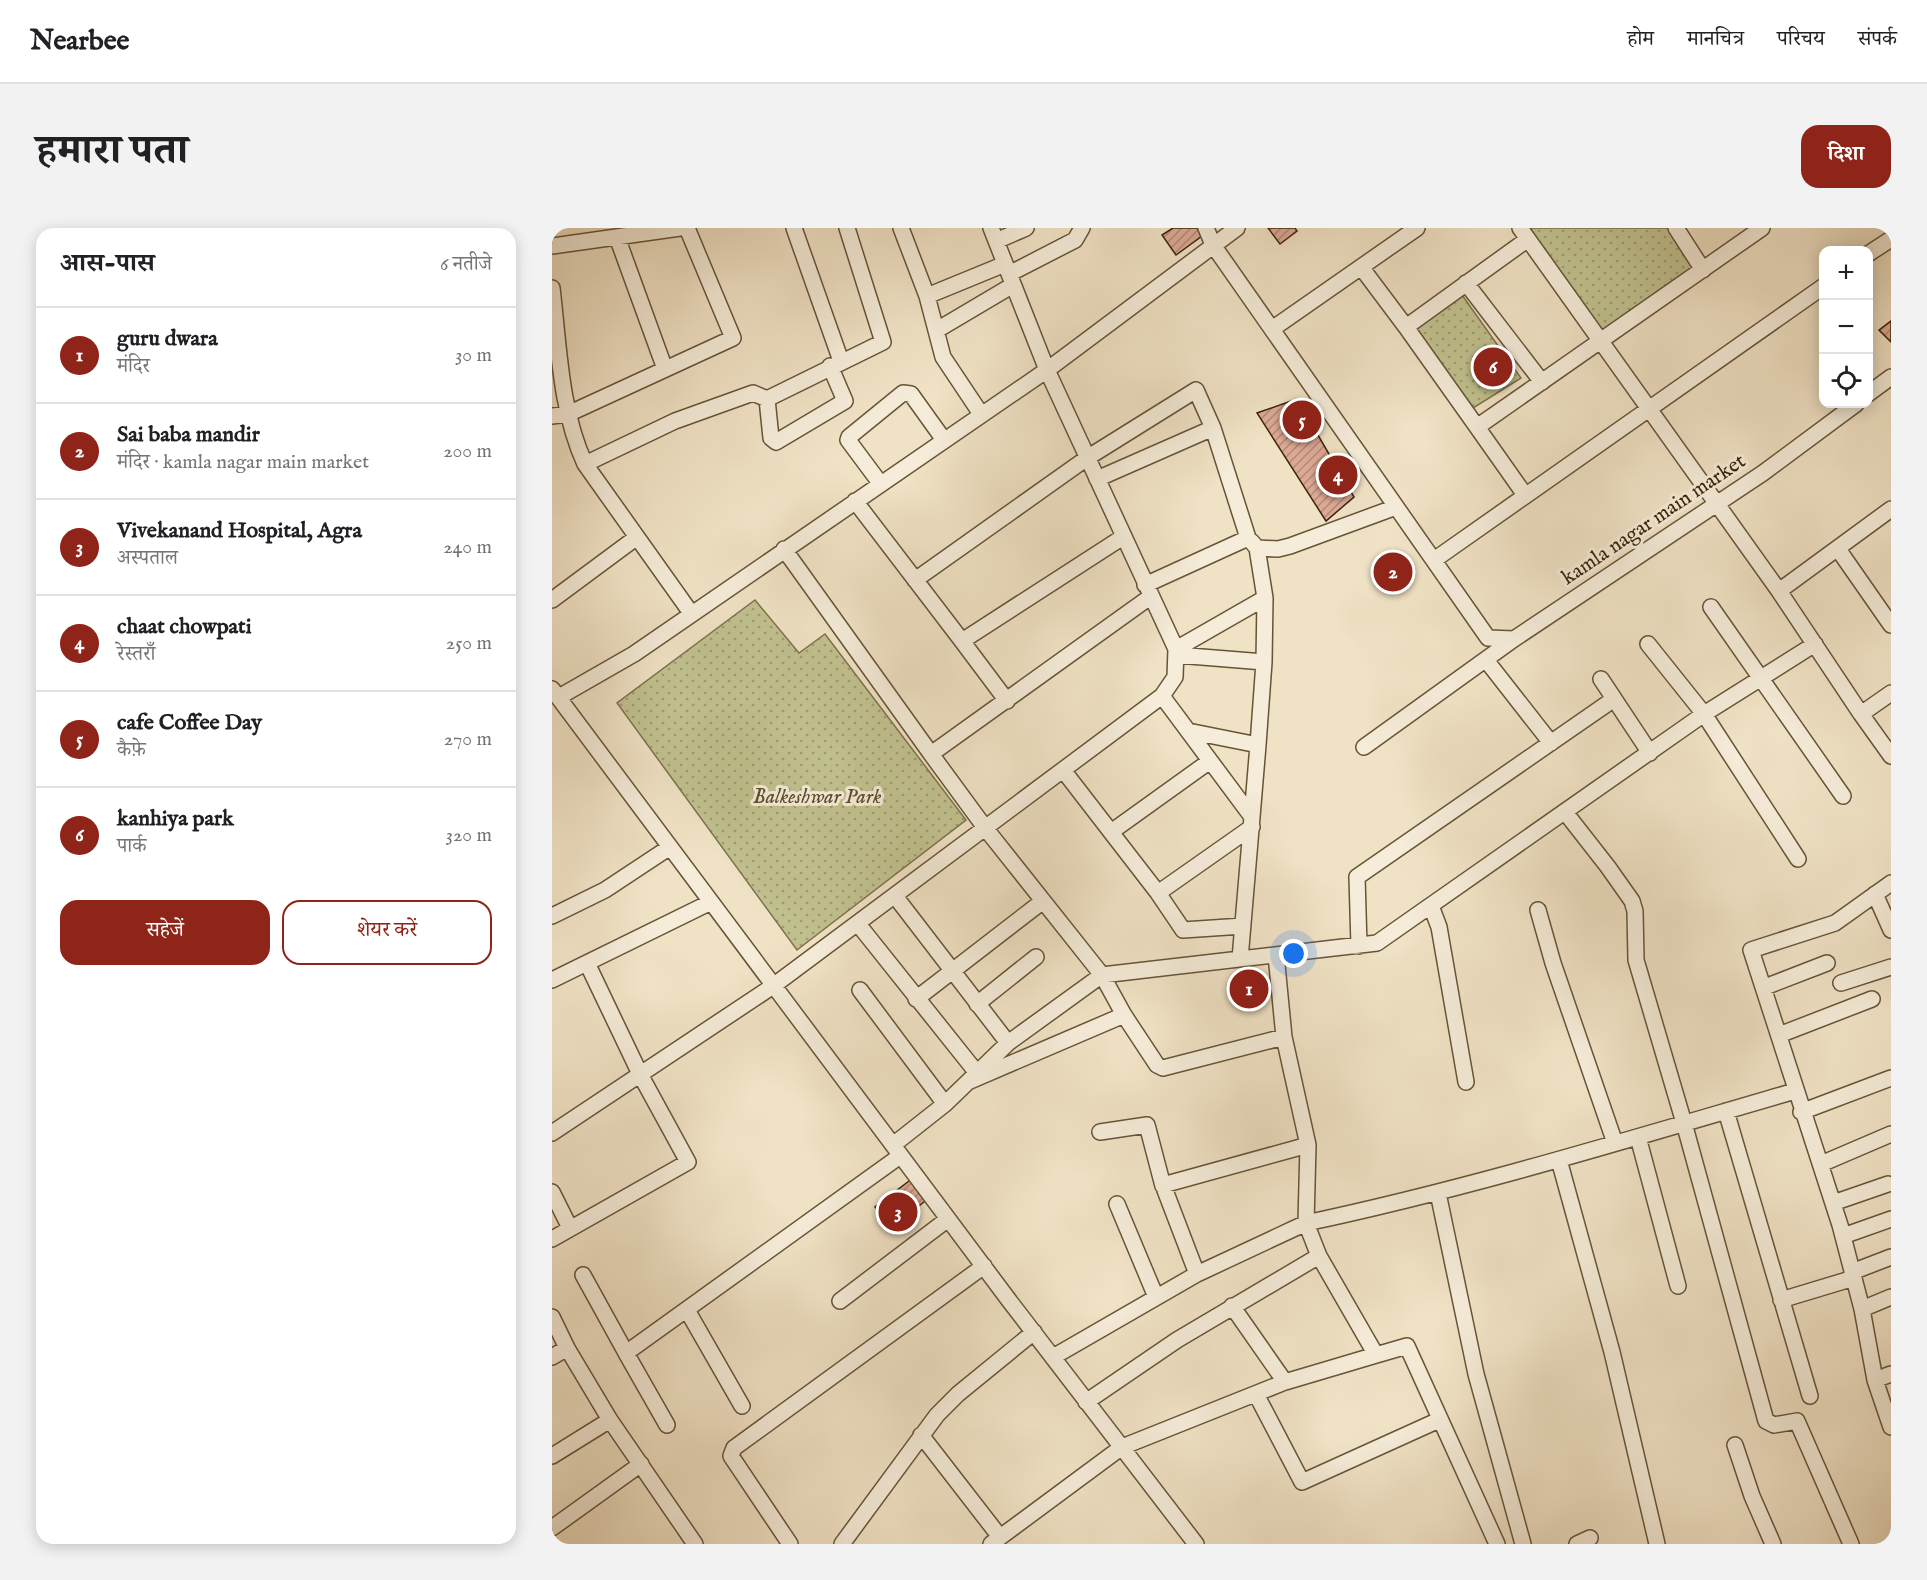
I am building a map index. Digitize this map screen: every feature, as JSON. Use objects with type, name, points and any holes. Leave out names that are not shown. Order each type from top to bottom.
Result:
[{"type":"street","points":[[552,246],[680,228]]},
{"type":"street","points":[[552,416],[568,414],[733,338],[687,228]]},
{"type":"street","points":[[767,399],[771,438],[776,442],[844,401],[835,363],[794,228]]},
{"type":"street","points":[[767,399],[835,363],[883,342],[847,228]]},
{"type":"street","points":[[901,228],[927,296],[943,357],[981,414]]},
{"type":"street","points":[[552,1133],[641,1076],[773,986],[858,924],[1162,696],[1175,677],[1176,652],[1047,370],[994,235],[1026,228]]},
{"type":"street","points":[[937,330],[1009,274],[1075,240],[1082,228]]},
{"type":"street","points":[[1206,228],[1213,245],[1488,638],[1514,639]]},
{"type":"street","points":[[1196,1544],[896,1150],[556,693],[634,654],[1047,370],[1237,228]]},
{"type":"street","points":[[1272,329],[1417,228]]},
{"type":"street","points":[[1676,228],[1703,270]]},
{"type":"street","points":[[1887,228],[1891,234]]},
{"type":"street","points":[[1477,427],[1601,342],[1758,229]]},
{"type":"street","points":[[1406,327],[1467,283],[1524,233],[1779,591],[1891,756]]},
{"type":"street","points":[[617,237],[665,369]]},
{"type":"street","points":[[1873,251],[1891,239]]},
{"type":"street","points":[[1361,267],[1525,495]]},
{"type":"street","points":[[927,296],[1009,274]]},
{"type":"street","points":[[1467,283],[1542,382]]},
{"type":"street","points":[[552,288],[554,324],[574,440],[585,464],[691,613]]},
{"type":"street","points":[[1434,560],[1819,289]]},
{"type":"street","points":[[1873,391],[1891,377]]},
{"type":"street","points":[[915,580],[1087,458],[1196,390],[1213,428],[1252,543],[1265,598],[1264,662],[1240,959]]},
{"type":"street","points":[[585,464],[675,421],[753,393],[767,399]]},
{"type":"street","points":[[880,483],[848,441],[849,437],[903,393],[911,394],[944,440]]},
{"type":"street","name":"kamla nagar main market","points":[[1364,747],[1514,639],[1763,473],[1851,408]]},
{"type":"street","points":[[1097,479],[1213,428]]},
{"type":"street","points":[[855,501],[1006,701]]},
{"type":"street","points":[[931,754],[1006,701],[1148,591],[1252,543],[1278,549],[1290,546],[1396,507]]},
{"type":"street","points":[[1779,591],[1891,509]]},
{"type":"street","points":[[552,600],[637,537]]},
{"type":"street","points":[[962,641],[1123,537]]},
{"type":"street","points":[[784,549],[986,829],[1102,975],[1124,1015],[1157,1065],[1163,1068],[1284,1037]]},
{"type":"street","points":[[1838,549],[1891,625]]},
{"type":"street","points":[[1176,652],[1265,598]]},
{"type":"street","points":[[1711,607],[1843,796]]},
{"type":"street","points":[[1648,644],[1704,714],[1798,859]]},
{"type":"street","points":[[626,1353],[687,1310],[896,1150],[1008,1043],[1102,975],[1359,946],[1381,941],[1704,714],[1815,645]]},
{"type":"street","points":[[1176,652],[1264,662]]},
{"type":"street","points":[[1486,660],[1551,743]]},
{"type":"street","points":[[1601,679],[1650,753]]},
{"type":"street","points":[[1861,714],[1891,693]]},
{"type":"street","points":[[1162,696],[1252,822]]},
{"type":"street","points":[[1359,946],[1357,877],[1614,699]]},
{"type":"street","points":[[1188,730],[1258,745]]},
{"type":"street","points":[[1111,832],[1210,761]]},
{"type":"street","points":[[1063,770],[1158,893],[1183,930],[1243,926]]},
{"type":"street","points":[[1565,812],[1632,901],[1635,911],[1636,960],[1684,1123],[1766,1421],[1774,1425],[1795,1420],[1798,1422],[1851,1544]]},
{"type":"street","points":[[1158,893],[1252,822]]},
{"type":"street","points":[[552,916],[605,890],[670,847]]},
{"type":"street","points":[[1891,882],[1835,923],[1751,950],[1765,987],[1795,1091],[1843,1236],[1862,1309],[1875,1380],[1891,1427]]},
{"type":"street","points":[[1875,894],[1891,930]]},
{"type":"street","points":[[895,896],[1008,1043]]},
{"type":"street","points":[[916,999],[1043,901]]},
{"type":"street","points":[[552,980],[711,902]]},
{"type":"street","points":[[1431,906],[1439,927],[1466,1082]]},
{"type":"street","points":[[1538,910],[1553,963],[1615,1143]]},
{"type":"street","points":[[858,924],[974,1077]]},
{"type":"street","points":[[1276,955],[1284,1037],[1308,1145],[1306,1223],[1319,1256],[1376,1354]]},
{"type":"street","points":[[977,1004],[1036,957]]},
{"type":"street","points":[[552,1239],[688,1162],[641,1076],[587,963]]},
{"type":"street","points":[[1765,987],[1827,963]]},
{"type":"street","points":[[1842,983],[1891,967]]},
{"type":"street","points":[[860,990],[945,1104]]},
{"type":"street","points":[[1779,1035],[1872,999]]},
{"type":"street","points":[[974,1077],[1124,1015]]},
{"type":"street","points":[[1802,1112],[1891,1078]]},
{"type":"street","points":[[1053,1357],[1197,1274],[1306,1223],[1438,1193],[1795,1091]]},
{"type":"street","points":[[1726,1111],[1810,1396]]},
{"type":"street","points":[[1100,1132],[1147,1125],[1163,1186],[1197,1274]]},
{"type":"street","points":[[1821,1164],[1891,1134]]},
{"type":"street","points":[[1638,1137],[1678,1286]]},
{"type":"street","points":[[1163,1186],[1308,1145]]},
{"type":"street","points":[[1559,1160],[1612,1352],[1657,1544]]},
{"type":"street","points":[[1833,1203],[1888,1184]]},
{"type":"street","points":[[552,1192],[570,1228]]},
{"type":"street","points":[[1438,1193],[1476,1374],[1523,1544]]},
{"type":"street","points":[[1117,1204],[1156,1297]]},
{"type":"street","points":[[1843,1236],[1891,1218]]},
{"type":"street","points":[[840,1301],[948,1219]]},
{"type":"street","points":[[1086,1402],[1177,1340],[1319,1256]]},
{"type":"street","points":[[1781,1300],[1853,1275],[1891,1257]]},
{"type":"street","points":[[790,1544],[731,1456],[734,1448],[984,1266]]},
{"type":"street","points":[[583,1275],[667,1425]]},
{"type":"street","points":[[1862,1309],[1891,1297]]},
{"type":"street","points":[[1232,1306],[1284,1382]]},
{"type":"street","points":[[687,1310],[742,1406]]},
{"type":"street","points":[[552,1317],[567,1348],[610,1420],[695,1544]]},
{"type":"street","points":[[849,1541],[921,1435],[958,1394],[1034,1332]]},
{"type":"street","points":[[921,1435],[995,1540],[1122,1447],[1284,1382],[1407,1346],[1497,1544]]},
{"type":"street","points":[[552,1357],[567,1348]]},
{"type":"street","points":[[1875,1380],[1891,1374]]},
{"type":"street","points":[[1256,1394],[1302,1482],[1439,1420]]},
{"type":"street","points":[[552,1456],[610,1420]]},
{"type":"street","points":[[1735,1445],[1752,1496],[1773,1544]]},
{"type":"street","points":[[552,1528],[640,1464]]},
{"type":"green space","points":[[1528,228],[1670,228],[1696,268],[1602,333]]},
{"type":"green space","points":[[1462,295],[1521,378],[1470,410],[1413,328]]},
{"type":"green space","name":"Balkeshwar Park","points":[[755,600],[799,653],[825,634],[966,820],[797,950],[617,703]]},
{"type":"building","points":[[1173,228],[1197,228],[1202,236],[1176,255],[1162,235]]},
{"type":"building","points":[[1268,228],[1295,228],[1297,231],[1280,244]]},
{"type":"building","points":[[1891,321],[1891,342],[1879,330]]},
{"type":"building","points":[[1297,399],[1354,497],[1326,521],[1257,413]]},
{"type":"building","points":[[913,1178],[929,1198],[891,1228],[875,1207]]},
{"type":"place","name":"kanhiya park","points":[[1493,367]]},
{"type":"place","name":"cafe Coffee Day","points":[[1302,420]]},
{"type":"place","name":"chaat chowpati","points":[[1338,475]]},
{"type":"place","name":"Sai baba mandir","points":[[1393,572]]},
{"type":"place","name":"guru dwara","points":[[1249,989]]},
{"type":"place","name":"Vivekanand Hospital, Agra","points":[[898,1212]]}]
